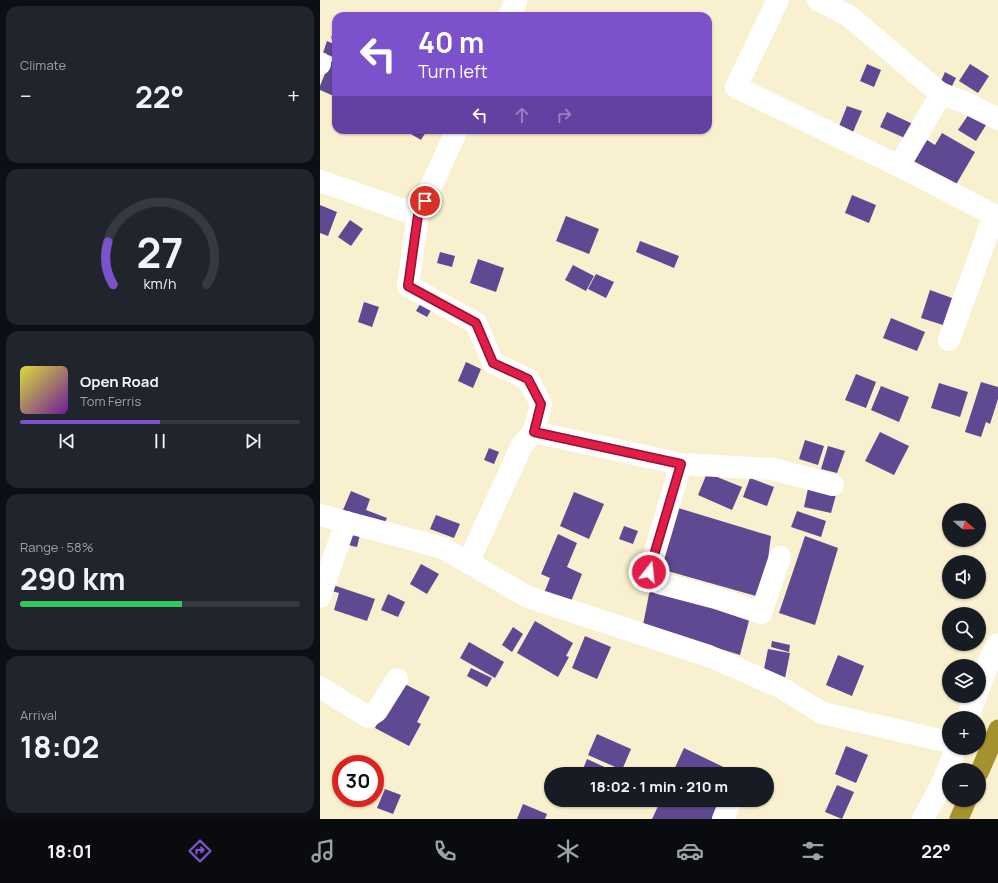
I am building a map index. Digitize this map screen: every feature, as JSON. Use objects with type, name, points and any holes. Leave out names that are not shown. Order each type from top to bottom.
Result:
[{"type":"street","points":[[511,12],[516,0]]},
{"type":"street","points":[[778,0],[736,88],[899,166],[996,216],[949,340]]},
{"type":"street","points":[[818,0],[849,16],[941,94],[964,102],[998,119]]},
{"type":"street","points":[[899,166],[941,94]]},
{"type":"street","points":[[455,134],[418,215],[408,286],[476,323],[493,363],[528,379],[541,404],[534,432],[522,445],[468,562]]},
{"type":"street","points":[[320,181],[418,215]]},
{"type":"street","points":[[534,432],[681,464],[773,469],[833,485]]},
{"type":"street","points":[[681,464],[649,572],[659,583],[716,598],[761,613],[780,557]]},
{"type":"street","points":[[320,515],[443,548],[528,597],[709,656],[782,688],[822,713],[942,740]]},
{"type":"street","points":[[320,597],[346,522]]},
{"type":"street","points":[[986,670],[998,644]]},
{"type":"street","points":[[320,688],[368,717],[377,711],[397,679]]},
{"type":"street","points":[[923,819],[942,784],[953,755]]},
{"type":"street","points":[[723,819],[728,807]]},
{"type":"building","points":[[327,41],[332,43],[332,56],[323,53]]},
{"type":"building","points":[[330,61],[332,62],[332,95],[320,90],[320,86]]},
{"type":"building","points":[[867,64],[881,70],[874,87],[860,81]]},
{"type":"building","points":[[970,64],[989,76],[978,93],[959,81]]},
{"type":"building","points":[[945,72],[956,78],[952,86],[941,81]]},
{"type":"building","points":[[847,106],[862,111],[853,132],[839,126]]},
{"type":"building","points":[[887,112],[913,124],[907,139],[880,127]]},
{"type":"building","points":[[969,114],[986,125],[976,141],[958,130]]},
{"type":"building","points":[[942,133],[975,152],[954,188],[913,163],[927,140],[935,145]]},
{"type":"building","points":[[411,134],[425,134],[421,140]]},
{"type":"building","points":[[852,195],[876,205],[869,223],[845,213]]},
{"type":"building","points":[[320,205],[337,212],[328,236],[320,233]]},
{"type":"building","points":[[566,216],[599,229],[589,254],[556,241]]},
{"type":"building","points":[[350,220],[363,229],[351,246],[338,237]]},
{"type":"building","points":[[640,241],[679,256],[674,268],[636,252]]},
{"type":"building","points":[[440,252],[455,256],[452,267],[437,263]]},
{"type":"building","points":[[478,259],[504,268],[496,292],[470,283]]},
{"type":"building","points":[[573,265],[594,276],[586,291],[565,280]]},
{"type":"building","points":[[596,274],[614,282],[606,298],[588,289]]},
{"type":"building","points":[[930,290],[952,298],[943,325],[921,318]]},
{"type":"building","points":[[422,301],[433,307],[427,317],[416,311]]},
{"type":"building","points":[[364,302],[379,307],[372,327],[358,322]]},
{"type":"building","points":[[891,318],[925,332],[917,351],[883,338]]},
{"type":"building","points":[[466,362],[481,369],[473,388],[458,381]]},
{"type":"building","points":[[856,374],[876,382],[866,408],[845,400]]},
{"type":"building","points":[[981,382],[998,387],[998,399],[990,424],[986,422],[981,437],[965,432]]},
{"type":"building","points":[[939,383],[968,392],[960,417],[931,408]]},
{"type":"building","points":[[881,386],[909,397],[899,422],[871,410]]},
{"type":"building","points":[[880,432],[909,446],[894,475],[865,461]]},
{"type":"building","points":[[805,440],[824,446],[818,465],[799,459]]},
{"type":"building","points":[[828,446],[845,451],[837,473],[821,469]]},
{"type":"building","points":[[489,448],[499,452],[494,464],[484,460]]},
{"type":"building","points":[[707,473],[742,487],[732,510],[698,495]]},
{"type":"building","points":[[750,478],[774,487],[767,506],[743,497]]},
{"type":"building","points":[[809,484],[837,491],[831,513],[804,507]]},
{"type":"building","points":[[351,491],[370,499],[366,510],[387,518],[383,526],[343,510]]},
{"type":"building","points":[[574,492],[604,504],[589,539],[560,526]]},
{"type":"building","points":[[675,507],[771,536],[763,598],[657,568]]},
{"type":"building","points":[[797,511],[826,521],[821,537],[791,527]]},
{"type":"building","points":[[436,515],[460,524],[454,538],[430,529]]},
{"type":"building","points":[[624,526],[638,531],[633,544],[619,539]]},
{"type":"building","points":[[347,528],[361,531],[357,547],[343,544]]},
{"type":"building","points":[[558,534],[577,543],[567,567],[582,574],[570,604],[544,593],[550,578],[541,574]]},
{"type":"building","points":[[805,536],[838,548],[815,625],[779,613]]},
{"type":"building","points":[[421,564],[439,574],[427,594],[410,584]]},
{"type":"building","points":[[327,583],[375,599],[367,621],[334,610],[339,593],[325,589]]},
{"type":"building","points":[[650,589],[751,613],[740,655],[643,625]]},
{"type":"building","points":[[388,594],[405,602],[398,617],[381,610]]},
{"type":"building","points":[[535,621],[573,643],[566,656],[569,657],[558,677],[517,653]]},
{"type":"building","points":[[513,627],[523,634],[512,652],[502,645]]},
{"type":"building","points":[[585,636],[611,647],[597,679],[572,668]]},
{"type":"building","points":[[772,641],[790,645],[789,652],[771,647]]},
{"type":"building","points":[[469,642],[504,662],[495,678],[460,658]]},
{"type":"building","points":[[768,649],[790,653],[785,678],[763,674]]},
{"type":"building","points":[[838,655],[864,666],[852,696],[826,685]]},
{"type":"building","points":[[471,668],[492,678],[487,687],[467,676]]},
{"type":"building","points":[[399,681],[430,697],[417,722],[421,724],[409,746],[375,728]]},
{"type":"building","points":[[597,734],[631,749],[623,767],[615,767],[588,755]]},
{"type":"building","points":[[846,746],[868,755],[856,783],[835,774]]},
{"type":"building","points":[[684,748],[723,767],[675,767]]},
{"type":"building","points":[[587,759],[605,767],[584,767]]},
{"type":"building","points":[[837,785],[854,792],[842,819],[825,812]]},
{"type":"building","points":[[385,789],[401,795],[393,814],[377,808],[384,807]]},
{"type":"building","points":[[523,804],[547,814],[545,819],[517,819]]},
{"type":"building","points":[[658,807],[723,807],[717,819],[652,819]]},
{"type":"waterway","points":[[983,763],[998,729]]},
{"type":"waterway","points":[[959,819],[964,807]]},
{"type":"route","points":[[425,201],[418,215],[408,286],[476,323],[493,363],[528,379],[541,404],[534,432],[681,464],[649,572]]}]
